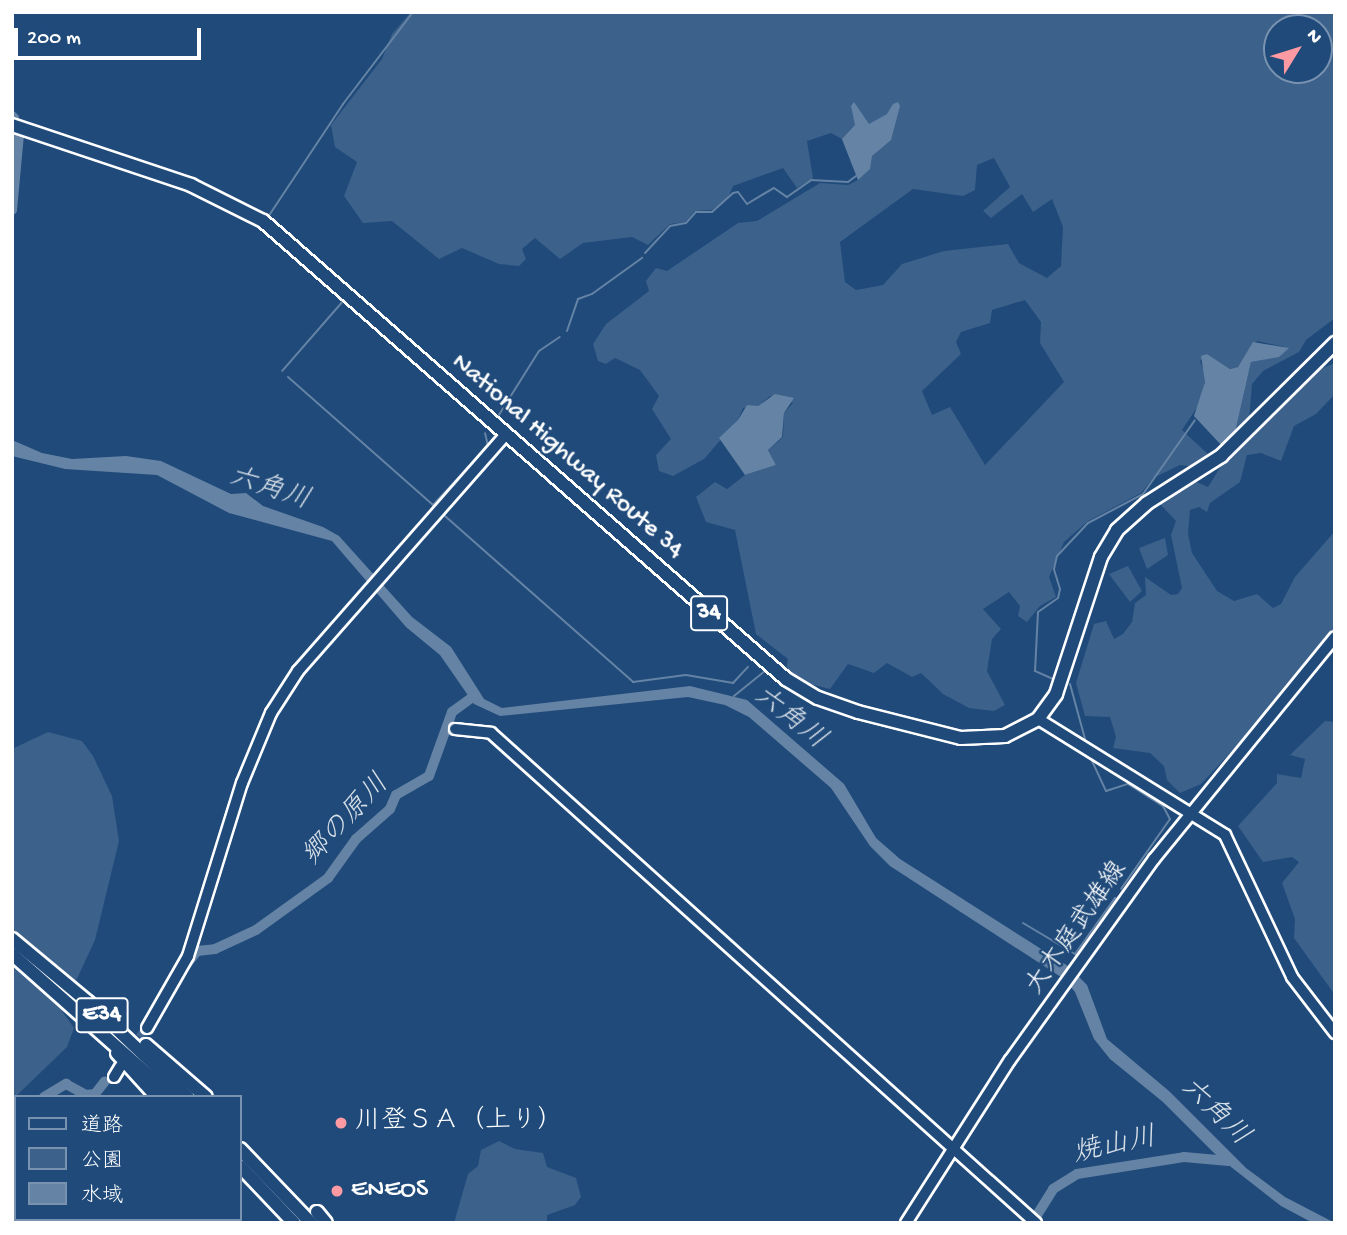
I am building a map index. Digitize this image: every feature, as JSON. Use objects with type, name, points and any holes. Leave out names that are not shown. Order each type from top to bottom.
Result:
[{"type":"highway","name":"National Highway Route 34","points":[[12,125],[191,185],[262,221],[761,660],[817,698],[961,738],[1005,736],[1038,719],[1056,694],[1101,557],[1117,530],[1147,503],[1221,456],[1335,343]]},
{"type":"highway","name":"E34","points":[[12,939],[52,971],[186,1095]]},
{"type":"highway","name":"E34","points":[[12,954],[80,1011],[171,1095]]},
{"type":"highway","points":[[52,971],[104,1009],[204,1095]]},
{"type":"highway","points":[[80,1011],[155,1095]]},
{"type":"highway","points":[[242,1151],[314,1217],[326,1223]]},
{"type":"highway","points":[[242,1168],[294,1223]]},
{"type":"street","points":[[147,1028],[188,956],[242,783],[271,713],[298,671],[505,435]]},
{"type":"street","name":"大木庭武雄線","points":[[906,1223],[952,1147],[1078,964],[1191,811],[1335,637]]},
{"type":"street","points":[[1038,719],[1191,811],[1225,835],[1292,977],[1335,1033]]},
{"type":"street","points":[[455,729],[491,733],[1032,1219]]},
{"type":"street","points":[[114,1077],[120,1068]]},
{"type":"green space","points":[[411,12],[1335,12],[1335,318],[1306,340],[1299,352],[1263,371],[1252,384],[1249,420],[1234,437],[1251,362],[1266,359],[1285,347],[1257,341],[1238,367],[1230,369],[1207,354],[1200,361],[1206,376],[1200,403],[1182,430],[1209,455],[1196,467],[1180,465],[1153,478],[1141,493],[1088,521],[1064,542],[1049,577],[1056,597],[1040,606],[1027,622],[1018,616],[1020,606],[1009,592],[983,609],[1001,629],[992,639],[987,671],[1005,705],[994,711],[969,708],[943,694],[921,673],[912,677],[887,663],[874,673],[848,664],[830,689],[810,684],[786,670],[788,659],[756,634],[735,530],[706,522],[696,497],[715,482],[727,489],[745,475],[776,465],[768,450],[783,437],[784,413],[793,403],[770,396],[758,406],[743,408],[738,420],[704,459],[673,476],[659,471],[656,455],[671,439],[652,409],[659,396],[640,370],[615,358],[606,364],[598,361],[593,344],[606,324],[649,291],[646,281],[656,268],[667,271],[738,223],[757,221],[820,183],[848,185],[858,180],[842,139],[831,133],[807,141],[813,178],[797,188],[783,168],[733,186],[728,198],[712,210],[695,211],[685,222],[670,224],[648,245],[632,237],[583,243],[560,259],[535,238],[522,249],[526,259],[519,266],[499,264],[462,248],[439,259],[392,221],[363,223],[344,196],[357,162],[335,147],[331,125],[382,59],[392,34]],"holes":[[[994,158],[1010,187],[983,211],[991,218],[1022,194],[1033,212],[1052,199],[1063,227],[1061,266],[1047,278],[1019,263],[1008,244],[944,251],[902,264],[883,285],[856,290],[845,282],[840,242],[913,189],[963,196],[975,190],[977,165]],[[1025,300],[1041,322],[1040,343],[1064,382],[985,465],[950,407],[932,415],[922,391],[961,354],[956,342],[961,332],[990,323],[992,310]]]},
{"type":"green space","points":[[1335,363],[1335,394],[1316,414],[1294,426],[1281,461],[1261,453],[1247,455],[1240,482],[1210,503],[1207,512],[1199,507],[1190,510],[1188,534],[1192,553],[1217,591],[1234,601],[1257,594],[1273,608],[1281,604],[1295,577],[1335,531],[1335,627],[1281,699],[1201,784],[1180,793],[1167,780],[1164,766],[1150,753],[1113,748],[1116,737],[1110,717],[1085,716],[1076,683],[1094,624],[1106,621],[1114,639],[1123,634],[1132,622],[1135,603],[1146,595],[1145,577],[1171,595],[1178,594],[1182,588],[1171,535],[1176,521],[1160,504],[1194,481],[1208,487],[1221,466],[1320,369]]},
{"type":"green space","points":[[1165,538],[1168,555],[1147,569],[1139,548]]},
{"type":"green space","points":[[1128,566],[1142,591],[1130,602],[1109,574]]},
{"type":"green space","points":[[1325,721],[1335,722],[1335,995],[1294,938],[1295,919],[1282,883],[1299,862],[1292,857],[1263,862],[1238,826],[1277,783],[1277,774],[1301,778],[1305,759],[1290,755]]},
{"type":"green space","points":[[48,732],[82,741],[93,756],[112,796],[119,841],[95,940],[62,1011],[74,1028],[67,1047],[17,1095],[14,1095],[12,1100],[12,749]]},
{"type":"green space","points":[[499,1141],[515,1149],[543,1153],[547,1167],[576,1178],[581,1197],[575,1205],[547,1215],[547,1223],[454,1223],[468,1174],[478,1166],[481,1150]]},
{"type":"water","points":[[854,102],[869,124],[887,114],[893,104],[898,102],[900,106],[891,140],[872,156],[870,169],[858,180],[842,139],[855,125],[851,106]]},
{"type":"water","points":[[1253,342],[1289,348],[1279,357],[1251,362],[1234,437],[1222,446],[1194,416],[1205,382],[1201,356],[1207,354],[1230,369],[1238,367]]},
{"type":"water","points":[[775,394],[794,398],[784,413],[782,437],[768,450],[776,465],[745,475],[719,438],[738,420],[747,405],[758,406]]},
{"type":"water","points":[[12,440],[42,453],[72,459],[126,456],[161,461],[231,494],[246,493],[263,506],[323,527],[339,536],[412,617],[451,647],[484,699],[502,708],[690,686],[747,700],[844,784],[876,838],[900,859],[1068,966],[1087,985],[1107,1039],[1169,1091],[1246,1168],[1285,1197],[1335,1223],[1313,1223],[1281,1206],[1217,1156],[1163,1102],[1110,1059],[1094,1039],[1075,992],[1064,979],[890,866],[870,846],[831,788],[749,717],[725,705],[688,697],[500,716],[474,704],[440,655],[406,627],[332,541],[229,513],[157,475],[65,469],[12,456]]},
{"type":"waterway","points":[[268,217],[343,104],[413,12]]},
{"type":"waterway","points":[[12,210],[19,134]]},
{"type":"waterway","points":[[645,253],[670,226],[686,223],[696,212],[712,212],[733,193],[738,192],[747,204],[774,188],[787,197],[811,180],[848,182],[856,176]]},
{"type":"waterway","points":[[263,231],[344,300],[282,371]]},
{"type":"waterway","points":[[567,331],[578,299],[592,294],[642,258]]},
{"type":"waterway","points":[[497,418],[539,351],[560,337]]},
{"type":"waterway","points":[[288,377],[433,505],[488,446],[485,433]]},
{"type":"waterway","points":[[1053,679],[1035,671],[1038,612],[1058,598],[1060,589],[1054,569],[1057,556],[1088,523],[1143,494],[1195,420]]},
{"type":"waterway","points":[[445,516],[633,682],[686,675],[733,683],[748,667]]},
{"type":"waterway","name":"六角川","points":[[734,696],[765,671]]},
{"type":"waterway","points":[[1070,684],[1085,739]]},
{"type":"waterway","name":"郷の原川","points":[[186,965],[197,951],[215,949],[256,930],[328,878],[356,839],[390,809],[396,795],[429,776],[452,712],[475,695]]},
{"type":"waterway","points":[[1092,761],[1106,791],[1128,784],[1163,806],[1170,819],[1121,889]]},
{"type":"waterway","points":[[1023,923],[1075,954],[1115,898]]},
{"type":"waterway","name":"郷の原川","points":[[86,1095],[95,1094],[105,1081]]},
{"type":"waterway","name":"郷の原川","points":[[47,1095],[66,1084],[86,1095]]},
{"type":"waterway","name":"焼山川","points":[[1032,1223],[1053,1189],[1077,1174],[1184,1157],[1229,1161]]},
{"type":"tunnel","points":[[132,1050],[147,1028]]},
{"type":"place","name":"川登ＳＡ（上り）","points":[[341,1123]]},
{"type":"place","name":"ENEOS","points":[[337,1191]]}]
